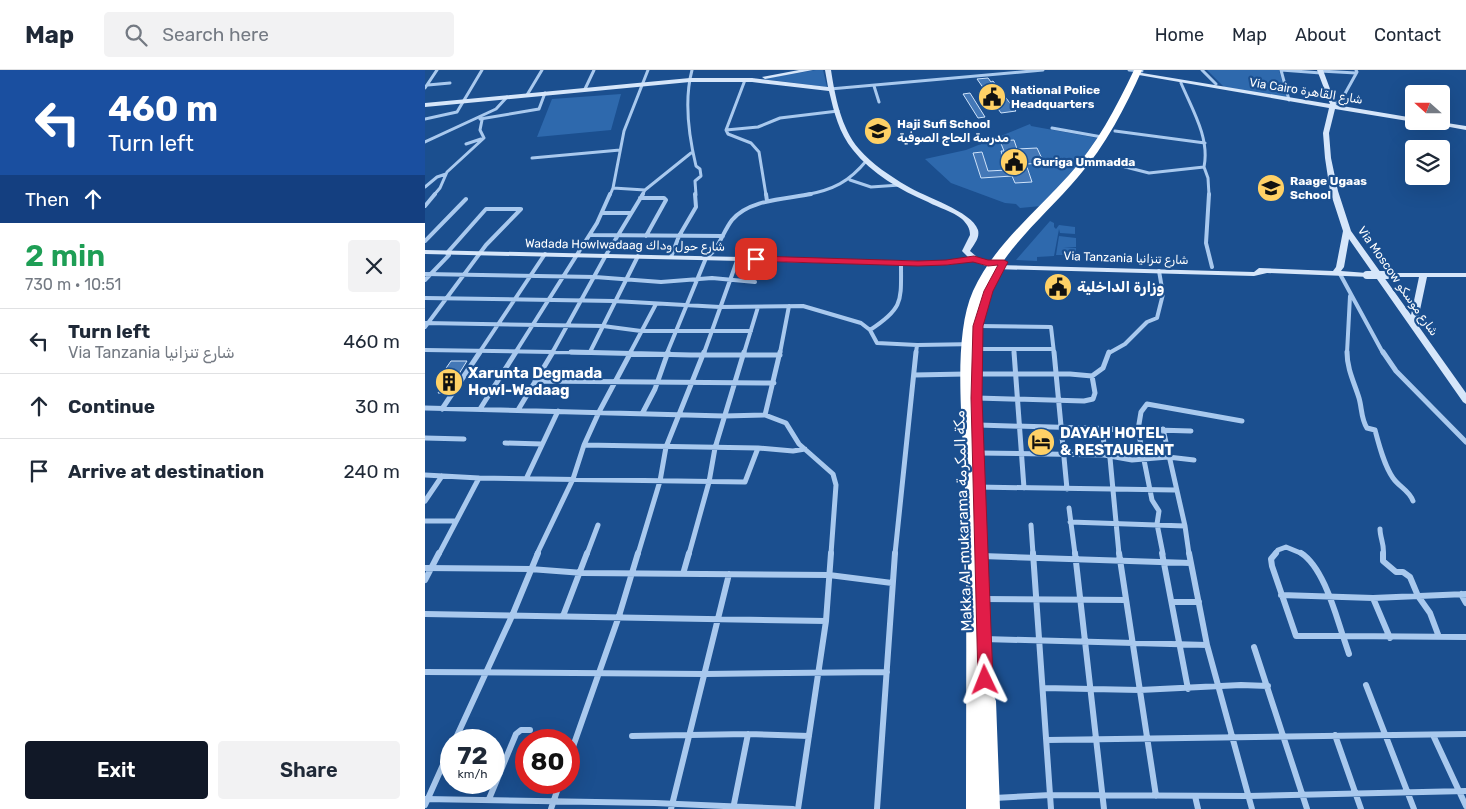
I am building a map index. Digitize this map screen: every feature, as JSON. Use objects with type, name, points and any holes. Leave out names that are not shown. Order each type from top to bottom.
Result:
[{"type":"highway","points":[[1041,216],[1102,142],[1115,131],[1137,72]]},
{"type":"highway","points":[[997,264],[1041,216],[1098,160],[1102,142],[1137,72]]},
{"type":"highway","name":"Makka Al-mukarama مكة المكرمة","points":[[983,803],[973,374],[978,326],[997,264]]},
{"type":"highway","name":"Makka Al-mukarama مكة المكرمة","points":[[975,345],[971,323],[976,300],[997,264]]},
{"type":"highway","name":"Makka Al-mukarama مكة المكرمة","points":[[973,374],[977,398],[979,453],[977,487],[982,556],[984,639],[983,803]]},
{"type":"street","points":[[425,88],[437,70]]},
{"type":"street","points":[[425,119],[457,112],[482,70]]},
{"type":"street","points":[[527,95],[542,70]]},
{"type":"street","points":[[585,89],[593,70]]},
{"type":"street","points":[[480,409],[550,300],[577,254],[591,235],[602,213],[613,188],[624,131],[649,70]]},
{"type":"street","points":[[671,257],[679,236],[696,207],[695,181],[701,176],[700,169],[696,166],[691,154],[687,109],[692,70]]},
{"type":"street","points":[[752,80],[810,70]]},
{"type":"street","points":[[828,70],[830,89],[848,139],[867,160],[901,185],[966,219],[974,229],[974,237],[966,252],[974,259]]},
{"type":"street","points":[[425,105],[690,80],[752,80],[830,89],[1043,70]]},
{"type":"street","points":[[1203,70],[1216,84]]},
{"type":"street","points":[[1289,100],[1281,70],[1356,71],[1342,100],[1332,106],[1320,71]]},
{"type":"street","name":"Via Cairo شارع القاهرة","points":[[1137,72],[1181,83],[1405,118]]},
{"type":"street","points":[[726,130],[745,80]]},
{"type":"street","points":[[428,85],[450,83]]},
{"type":"street","points":[[1181,83],[1205,143],[1206,160],[1204,166],[1207,174],[1209,205],[1206,247],[1212,267]]},
{"type":"street","points":[[873,86],[879,102]]},
{"type":"street","points":[[480,119],[539,109],[545,93]]},
{"type":"street","points":[[425,142],[480,119],[496,109],[507,98]]},
{"type":"street","name":"Via Moscow شارع موسكو","points":[[1332,106],[1326,133],[1327,158],[1334,191],[1347,231],[1465,397]]},
{"type":"street","points":[[726,130],[758,127],[780,118],[839,111]]},
{"type":"street","points":[[480,119],[480,130],[484,138]]},
{"type":"street","points":[[1450,126],[1466,128]]},
{"type":"street","points":[[1052,128],[1102,142]]},
{"type":"street","points":[[726,130],[728,134],[755,146],[759,152],[767,201]]},
{"type":"street","points":[[1115,131],[1205,143]]},
{"type":"street","points":[[466,144],[484,138]]},
{"type":"street","points":[[425,206],[440,188],[446,174],[453,165],[484,138]]},
{"type":"street","points":[[532,158],[621,150]]},
{"type":"street","points":[[518,410],[569,326],[606,255],[645,190],[679,161],[691,154]]},
{"type":"street","points":[[643,412],[657,382],[706,258],[713,254],[732,220],[738,215],[767,201],[821,193],[851,180],[859,173],[867,160]]},
{"type":"street","points":[[1098,160],[1149,173],[1204,166]]},
{"type":"street","points":[[425,188],[437,178],[446,174]]},
{"type":"street","points":[[851,180],[871,187],[901,185]]},
{"type":"street","points":[[613,188],[645,190]]},
{"type":"street","points":[[425,241],[466,198]]},
{"type":"street","points":[[640,198],[664,198],[666,200],[646,236]]},
{"type":"street","points":[[425,280],[427,274],[449,255],[447,252],[486,208],[521,209],[498,231],[479,254],[425,327]]},
{"type":"street","points":[[602,213],[630,213]]},
{"type":"street","points":[[1347,231],[1338,274],[1377,344],[1396,370],[1466,442]]},
{"type":"street","points":[[591,235],[723,236]]},
{"type":"street","name":"Wadada Howlwadaag شارع حول وداك","points":[[425,252],[577,254],[901,263],[946,263],[974,259]]},
{"type":"street","points":[[441,409],[545,254]]},
{"type":"street","points":[[590,352],[638,256]]},
{"type":"street","points":[[579,729],[619,616],[660,480],[666,447],[703,356],[738,258]]},
{"type":"street","name":"Via Tanzania شارع تنزانيا","points":[[974,259],[997,264],[1159,270],[1212,267],[1388,276],[1466,276]]},
{"type":"street","points":[[870,330],[887,320],[898,309],[901,263]]},
{"type":"street","name":"Via Tanzania شارع تنزانيا","points":[[997,264],[1175,269],[1255,274],[1264,271]]},
{"type":"street","points":[[914,375],[1055,374],[1092,376],[1103,368],[1109,352],[1118,350],[1133,338],[1145,323],[1157,318],[1164,298],[1164,283],[1159,270]]},
{"type":"street","points":[[427,274],[626,278],[661,282],[704,278],[755,282]]},
{"type":"street","points":[[1413,323],[1425,275]]},
{"type":"street","points":[[1350,296],[1350,328],[1346,360],[1349,374],[1358,392],[1362,420],[1367,428],[1375,430],[1379,445],[1393,478],[1410,493],[1413,501]]},
{"type":"street","points":[[425,298],[582,300],[758,307],[803,306],[861,323],[870,330],[877,342],[1053,349]]},
{"type":"street","points":[[460,729],[512,616],[530,569],[573,479],[584,445],[599,412],[655,304]]},
{"type":"street","points":[[765,415],[774,383],[789,306]]},
{"type":"street","points":[[683,574],[709,482],[715,448],[758,307]]},
{"type":"street","points":[[427,323],[603,326],[641,331],[751,331]]},
{"type":"street","points":[[978,326],[1051,327],[1054,338],[1053,349],[1058,402],[1066,455],[1067,489]]},
{"type":"street","points":[[877,809],[893,583],[917,345]]},
{"type":"street","points":[[1014,348],[1024,488]]},
{"type":"street","points":[[425,350],[518,349],[666,356],[780,355]]},
{"type":"street","points":[[977,398],[1084,402],[1093,399],[1095,393],[1092,376]]},
{"type":"street","points":[[535,381],[615,380],[733,384],[774,383]]},
{"type":"street","points":[[1188,688],[1163,562],[1157,524],[1159,520],[1158,508],[1152,500],[1139,430],[1142,408],[1147,404],[1242,421]]},
{"type":"street","points":[[425,408],[643,412],[724,416],[765,415],[786,423],[799,444],[833,474],[836,485],[826,621],[798,809]]},
{"type":"street","points":[[526,479],[558,411]]},
{"type":"street","points":[[978,425],[1191,431]]},
{"type":"street","points":[[1163,429],[1168,457],[1171,461],[1175,490],[1185,526],[1190,563],[1207,645],[1252,809]]},
{"type":"street","points":[[1103,430],[1103,448],[1111,458],[1120,561],[1156,796]]},
{"type":"street","points":[[425,438],[464,439]]},
{"type":"street","points":[[505,443],[542,444]]},
{"type":"street","points":[[584,445],[758,448],[793,451],[805,449]]},
{"type":"street","points":[[425,475],[479,478],[745,482],[758,448]]},
{"type":"street","points":[[979,453],[1104,455],[1111,458],[1132,460],[1168,457],[1194,460]]},
{"type":"street","points":[[425,501],[441,476]]},
{"type":"street","points":[[425,580],[428,568],[479,478]]},
{"type":"street","points":[[977,487],[1175,490]]},
{"type":"street","points":[[1069,508],[1104,809]]},
{"type":"street","points":[[425,521],[455,521]]},
{"type":"street","points":[[1070,522],[1185,526]]},
{"type":"street","points":[[563,616],[598,525]]},
{"type":"street","points":[[1031,525],[1051,809]]},
{"type":"street","points":[[1380,529],[1380,539],[1385,549],[1381,557],[1383,561],[1395,572],[1403,572],[1410,577],[1418,596],[1430,613],[1439,637]]},
{"type":"street","points":[[1349,654],[1343,637],[1327,595],[1313,564],[1303,554],[1286,547],[1278,550],[1271,560],[1296,636],[1343,637],[1389,638],[1466,637]]},
{"type":"street","points":[[982,556],[1190,563]]},
{"type":"street","points":[[428,568],[829,576],[893,583]]},
{"type":"street","points":[[672,807],[688,734],[705,674],[729,574]]},
{"type":"street","points":[[1281,595],[1373,598],[1463,594],[1466,603]]},
{"type":"street","points":[[983,598],[1126,600]]},
{"type":"street","points":[[1373,598],[1389,638]]},
{"type":"street","points":[[1171,602],[1199,602]]},
{"type":"street","points":[[425,614],[826,621]]},
{"type":"street","points":[[984,639],[1207,645]]},
{"type":"street","points":[[1254,647],[1307,809]]},
{"type":"street","points":[[425,672],[705,674],[887,672]]},
{"type":"street","points":[[1043,688],[1140,690],[1218,687],[1241,684],[1267,686]]},
{"type":"street","points":[[1366,685],[1414,809]]},
{"type":"street","points":[[632,736],[748,734],[809,736]]},
{"type":"street","points":[[734,807],[748,734]]},
{"type":"street","points":[[1047,740],[1466,734]]},
{"type":"street","points":[[1335,735],[1361,809]]},
{"type":"street","points":[[1433,735],[1463,791],[1466,806]]},
{"type":"street","points":[[489,799],[515,736]]},
{"type":"street","points":[[440,771],[426,801],[489,799],[555,800],[672,807],[793,809]]},
{"type":"street","points":[[983,803],[1051,796],[1248,796],[1463,791]]},
{"type":"street","points":[[551,809],[557,794]]},
{"type":"street","points":[[1195,796],[1198,809]]},
{"type":"shaded area","points":[[823,70],[827,87],[761,79]]},
{"type":"shaded area","points":[[1207,70],[1279,70],[1287,98],[1224,87]]},
{"type":"shaded area","points":[[621,94],[611,130],[537,137],[552,99]]},
{"type":"shaded area","points":[[1030,124],[1031,126],[1097,138],[1077,167],[1041,206],[1020,208],[1016,204],[1005,203],[951,183],[925,159],[966,150]]},
{"type":"shaded area","points":[[1050,221],[1054,223],[1056,229],[1059,225],[1075,227],[1075,234],[1060,233],[1059,229],[1054,256],[1037,257],[1037,261],[1016,260]]},
{"type":"shaded area","points":[[1059,236],[1076,238],[1076,247],[1063,247],[1076,248],[1076,255],[1056,255]]},
{"type":"building","name":"National Police Headquarters","points":[[988,78],[991,82],[993,81],[1016,111],[1001,113],[977,79]]},
{"type":"building","name":"National Police Headquarters","points":[[970,93],[985,117],[978,118],[963,94]]},
{"type":"building","name":"Guriga Ummadda","points":[[1014,140],[1017,149],[1037,148],[1044,163],[1026,164],[1032,182],[1015,183],[1012,176],[981,178],[973,153],[982,152],[988,171],[1007,170],[1001,151],[1004,151],[1000,141]]},
{"type":"building","name":"Xarunta Degmada Howl-Wadaag","points":[[451,361],[467,361],[447,393],[438,393],[452,371],[444,371]]},
{"type":"place","name":"National Police Headquarters","points":[[992,97]]},
{"type":"place","name":"Haji Sufi School مدرسة الحاج الصوفية","points":[[878,131]]},
{"type":"place","name":"Guriga Ummadda","points":[[1014,162]]},
{"type":"place","name":"Raage Ugaas School","points":[[1271,188]]},
{"type":"place","name":"وزارة الداخلية","points":[[1058,287]]},
{"type":"place","name":"Xarunta Degmada Howl-Wadaag","points":[[449,382]]},
{"type":"place","name":"DAYAH HOTEL & RESTAURENT","points":[[1041,442]]},
{"type":"route","points":[[756,259],[946,263],[974,259],[988,263],[1004,262],[988,291],[984,303],[978,326],[977,344],[985,680]]}]
